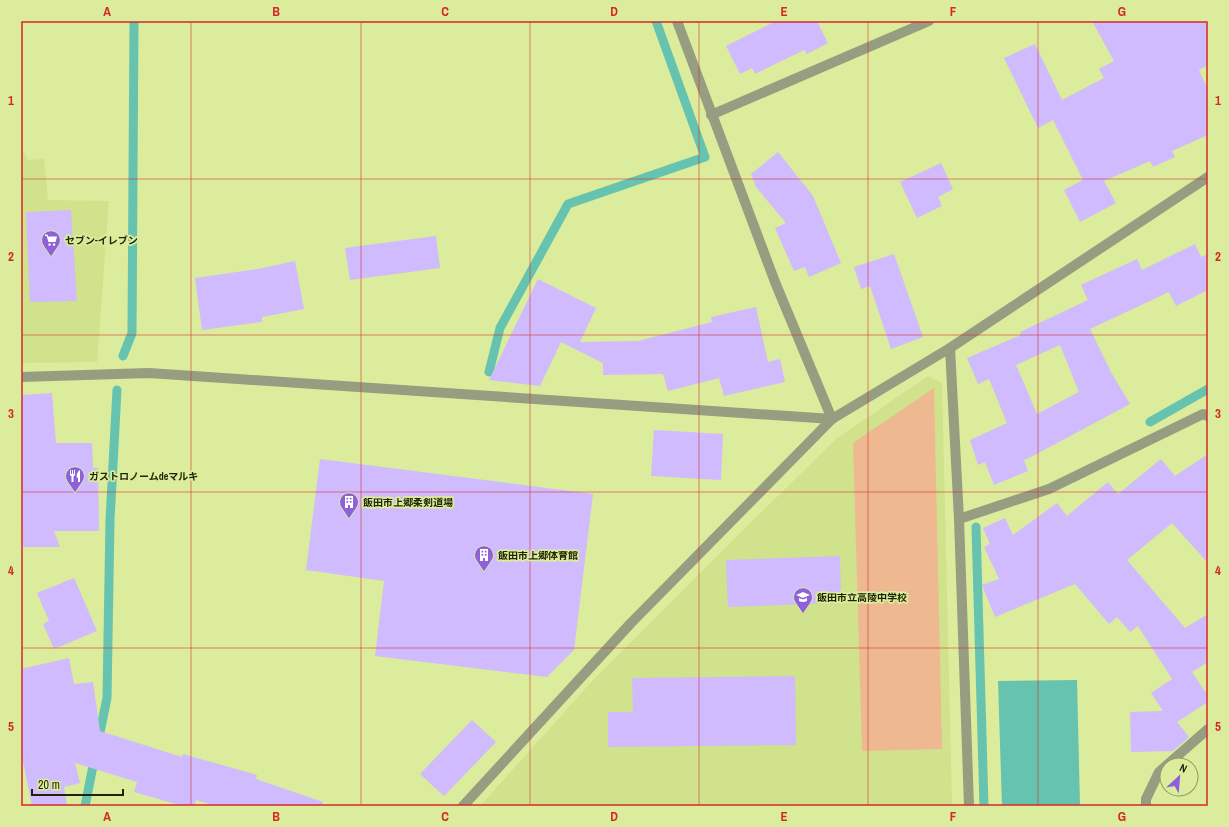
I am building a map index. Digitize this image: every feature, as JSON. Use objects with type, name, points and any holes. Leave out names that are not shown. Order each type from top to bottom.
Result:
[{"type":"street","points":[[677,21],[711,115],[776,282],[832,419]]},
{"type":"street","points":[[711,115],[929,21]]},
{"type":"street","points":[[463,806],[631,623],[832,419],[950,348],[1208,177]]},
{"type":"street","points":[[950,348],[959,519],[969,806]]},
{"type":"street","points":[[21,377],[149,373],[832,419]]},
{"type":"street","points":[[959,519],[1049,489],[1203,414],[1208,416]]},
{"type":"street","points":[[1176,757],[1208,729]]},
{"type":"street","points":[[1146,806],[1146,799],[1159,772]]},
{"type":"shaded area","points":[[21,148],[28,160],[44,159],[48,200],[109,201],[97,362],[21,363]]},
{"type":"shaded area","name":"飯田市立高陵中学校","points":[[928,376],[942,383],[952,806],[480,806],[595,678],[836,439]]},
{"type":"shaded area","points":[[934,388],[942,749],[862,751],[853,443]]},
{"type":"water","points":[[1077,680],[1080,806],[1002,806],[998,681]]},
{"type":"building","points":[[776,21],[817,21],[828,43],[807,54],[804,50],[755,74],[752,68],[740,74],[726,46]]},
{"type":"building","points":[[1092,21],[1208,21],[1208,65],[1199,70],[1208,90],[1208,135],[1172,151],[1175,157],[1153,167],[1150,161],[1104,181],[1116,203],[1080,222],[1064,190],[1083,180],[1053,120],[1038,128],[1004,58],[1035,44],[1062,100],[1104,78],[1099,69],[1114,61]]},
{"type":"building","points":[[778,152],[813,196],[841,263],[809,277],[805,267],[794,271],[775,228],[786,223],[756,187],[751,174]]},
{"type":"building","points":[[941,163],[953,189],[938,197],[942,206],[917,218],[900,182]]},
{"type":"building","name":"セブン-イレブン","points":[[71,210],[77,301],[30,302],[26,212]]},
{"type":"building","points":[[436,236],[440,268],[350,280],[345,248]]},
{"type":"building","points":[[1195,244],[1201,257],[1208,254],[1208,290],[1176,306],[1169,292],[1090,329],[1112,374],[1130,404],[1024,460],[1028,471],[994,485],[985,462],[978,465],[970,440],[1007,423],[989,379],[978,384],[967,358],[1021,335],[1020,332],[1088,300],[1081,285],[1137,259],[1142,270]],"holes":[[[1060,345],[1079,392],[1037,414],[1016,365]]]},
{"type":"building","points":[[894,254],[923,337],[891,349],[870,286],[861,289],[854,267]]},
{"type":"building","points":[[295,261],[304,309],[262,317],[262,322],[202,330],[195,278],[258,269]]},
{"type":"building","points":[[538,279],[596,308],[580,342],[638,341],[712,322],[711,317],[756,307],[768,362],[780,359],[785,382],[724,396],[719,378],[668,391],[663,374],[603,375],[603,363],[561,342],[540,386],[489,380]]},
{"type":"building","points":[[52,393],[56,443],[92,443],[93,468],[98,468],[99,531],[54,531],[60,547],[23,547],[21,493],[21,395]]},
{"type":"building","points":[[654,430],[723,434],[721,480],[651,476]]},
{"type":"building","points":[[1208,454],[1208,563],[1172,523],[1127,560],[1185,628],[1208,614],[1208,662],[1192,672],[1208,696],[1208,702],[1177,722],[1189,737],[1173,751],[1131,752],[1130,712],[1163,711],[1151,693],[1172,679],[1138,626],[1130,632],[1117,617],[1109,624],[1075,584],[995,617],[982,585],[999,579],[984,547],[990,544],[983,528],[1005,518],[1013,535],[1057,503],[1067,516],[1108,482],[1118,494],[1161,459],[1175,476]]},
{"type":"building","name":"飯田市上郷体育館","points":[[320,459],[593,494],[574,650],[547,677],[375,656],[384,581],[306,570]]},
{"type":"building","points":[[840,556],[841,603],[728,607],[726,560]]},
{"type":"building","points":[[74,578],[97,631],[54,649],[43,624],[49,621],[37,593]]},
{"type":"building","points":[[69,658],[74,684],[93,682],[100,731],[182,757],[183,754],[257,775],[256,779],[323,802],[322,806],[215,806],[196,800],[194,806],[183,806],[134,792],[137,782],[75,763],[80,783],[64,787],[67,806],[32,806],[21,752],[21,669]]},
{"type":"building","points":[[795,676],[796,745],[608,747],[608,712],[633,712],[632,678]]},
{"type":"building","points":[[472,720],[496,742],[444,796],[420,774]]},
{"type":"waterway","points":[[123,356],[132,333],[134,21]]},
{"type":"waterway","points":[[489,372],[500,328],[568,204],[705,157],[656,21]]},
{"type":"waterway","points":[[1150,422],[1208,389]]},
{"type":"waterway","points":[[98,742],[107,698],[110,520],[117,390]]},
{"type":"waterway","points":[[976,527],[984,806]]},
{"type":"waterway","points":[[85,806],[95,756]]},
{"type":"place","name":"セブン-イレブン","points":[[51,257]]},
{"type":"place","name":"ガストロノームdeマルキ","points":[[75,493]]},
{"type":"place","name":"飯田市上郷柔剣道場","points":[[349,519]]},
{"type":"place","name":"飯田市上郷体育館","points":[[484,572]]},
{"type":"place","name":"飯田市立高陵中学校","points":[[803,614]]}]
